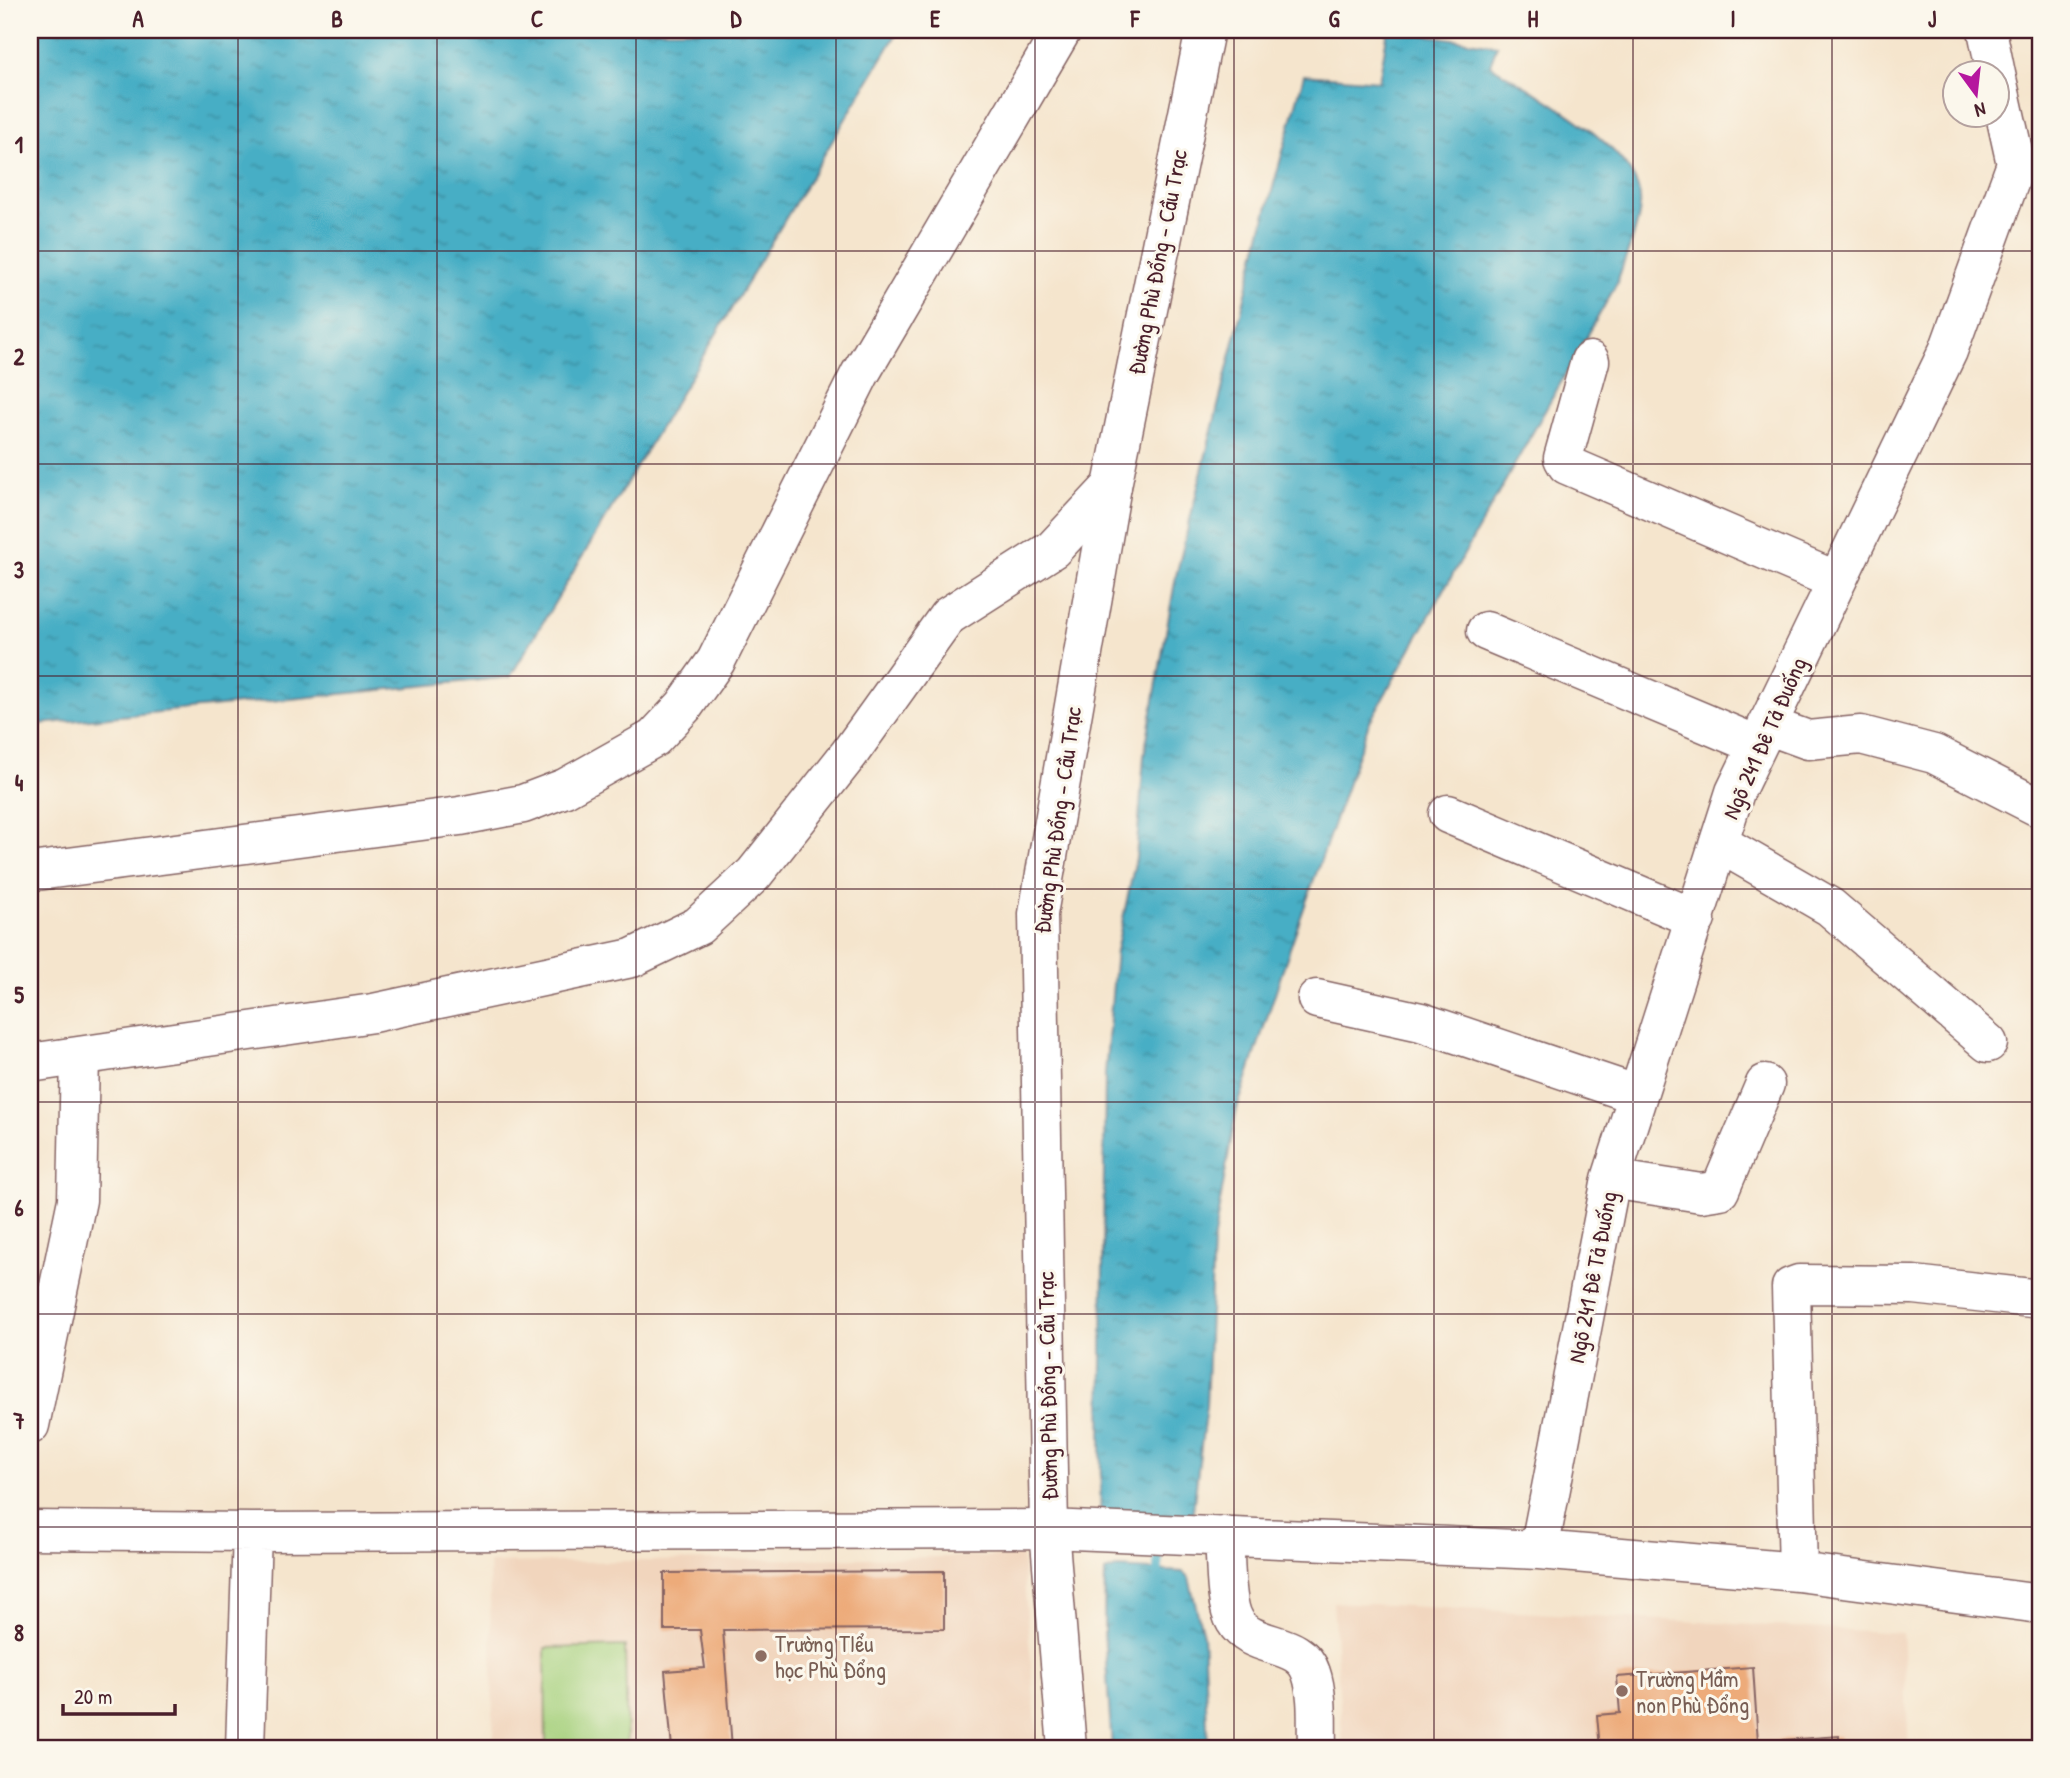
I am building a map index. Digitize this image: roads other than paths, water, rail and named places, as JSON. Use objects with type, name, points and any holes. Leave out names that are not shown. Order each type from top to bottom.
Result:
[{"type":"street","points":[[30,872],[460,816],[523,804],[584,778],[654,738],[684,706],[716,661],[860,374],[1062,30]]},
{"type":"street","name":"Đường Phù Đổng - Cầu Trạc","points":[[1067,1748],[1049,1529],[1038,914],[1112,486],[1205,30]]},
{"type":"street","name":"Ngõ 241 Đê Tả Đuống","points":[[1987,30],[1993,60]]},
{"type":"street","name":"Ngõ 241 Đê Tả Đuống","points":[[1539,1550],[1611,1179],[1735,792],[1948,351],[2028,170],[2010,116]]},
{"type":"street","points":[[1590,361],[1563,458],[1567,465],[1836,581]]},
{"type":"street","points":[[30,1063],[373,1013],[632,958],[698,926],[754,874],[849,754],[948,616],[1053,549],[1112,486]]},
{"type":"street","points":[[1486,631],[1762,735],[1808,740],[1861,736],[1934,754],[2036,795]]},
{"type":"street","points":[[1448,814],[1696,919]]},
{"type":"street","points":[[1719,842],[1830,907],[1988,1043]]},
{"type":"street","points":[[1317,999],[1421,1022],[1637,1095]]},
{"type":"street","points":[[30,1425],[77,1200],[80,1056]]},
{"type":"street","points":[[1611,1179],[1702,1193],[1720,1190],[1765,1084]]},
{"type":"street","points":[[1798,1572],[1791,1287],[1799,1284],[1914,1285],[2040,1299]]},
{"type":"street","points":[[30,1530],[252,1532],[1049,1529],[1539,1550],[1798,1572],[2040,1604]]},
{"type":"street","points":[[245,1748],[252,1532]]},
{"type":"street","points":[[1224,1536],[1234,1620],[1246,1634],[1294,1652],[1308,1666],[1313,1683],[1317,1748]]},
{"type":"water","points":[[30,30],[899,30],[510,677],[30,725]]},
{"type":"water","points":[[1388,30],[1497,45],[1490,65],[1583,125],[1625,164],[1637,185],[1639,216],[1617,283],[1369,723],[1290,948],[1236,1112],[1213,1242],[1206,1406],[1192,1518],[1100,1543],[1105,1074],[1116,951],[1136,858],[1144,756],[1176,576],[1264,220],[1304,75],[1379,81]]},
{"type":"water","points":[[1118,1568],[1183,1572],[1189,1578],[1203,1635],[1208,1748],[1112,1748],[1104,1632],[1105,1572]]},
{"type":"waterway","points":[[1158,1541],[1158,1584]]},
{"type":"place","name":"Trường TIểu học Phù Đổng","points":[[761,1656]]},
{"type":"place","name":"Trường Mầm non Phù Đổng","points":[[1622,1691]]}]
